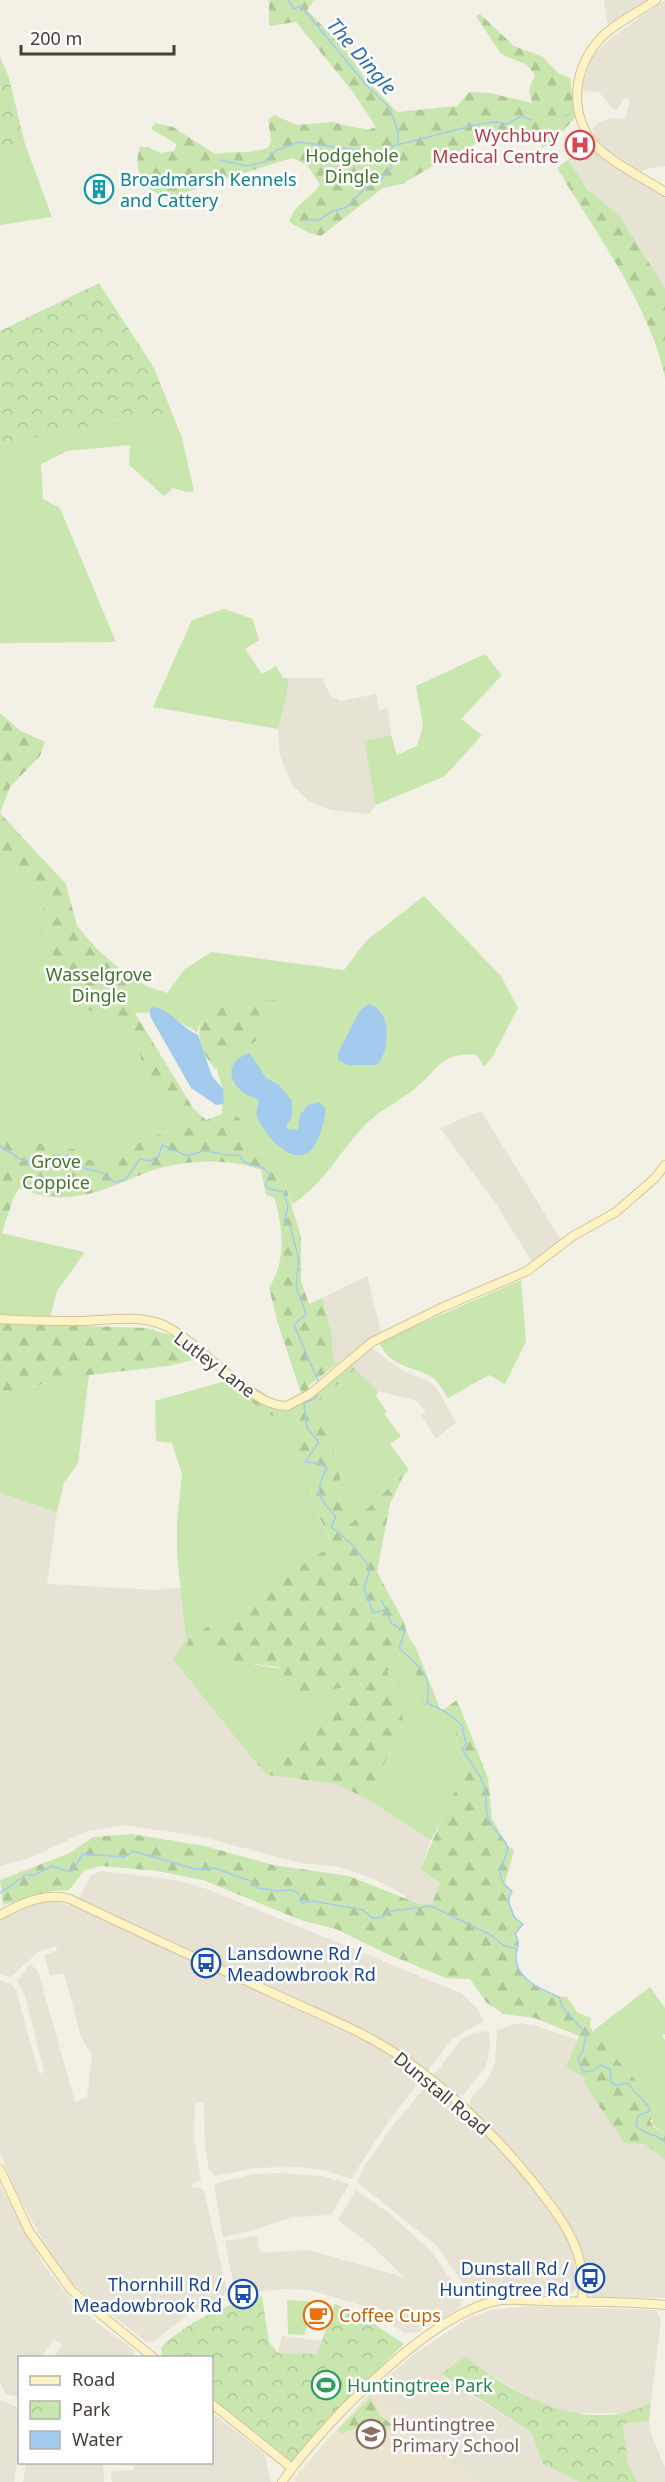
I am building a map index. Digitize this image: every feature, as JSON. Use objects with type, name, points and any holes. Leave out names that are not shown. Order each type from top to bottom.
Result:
[{"type":"street","points":[[656,0],[607,32],[592,47],[580,72],[576,98],[583,124],[594,143],[605,154],[665,192]]},
{"type":"street","name":"Lutley Lane","points":[[0,1319],[37,1321],[123,1319],[160,1324],[186,1338],[251,1391],[266,1401],[282,1407],[310,1394],[372,1341],[443,1306],[527,1271],[573,1236],[616,1212],[655,1178],[665,1165]]},
{"type":"street","name":"Dunstall Road","points":[[0,1913],[49,1895],[61,1896],[384,2046],[427,2076],[460,2104],[497,2140],[556,2211],[581,2260],[585,2277],[582,2301]]},
{"type":"street","points":[[0,2169],[29,2231],[70,2290],[152,2356]]},
{"type":"street","points":[[282,2482],[291,2468],[342,2411],[413,2345],[452,2318],[474,2308],[506,2300],[665,2305]]},
{"type":"street","points":[[213,2405],[291,2468]]},
{"type":"shaded area","points":[[604,0],[650,0],[612,27],[607,22]]},
{"type":"shaded area","points":[[665,0],[665,166],[645,169],[642,172],[606,149],[596,139],[592,129],[599,122],[612,118],[625,119],[630,100],[624,98],[618,109],[614,110],[599,92],[581,90],[592,56],[615,35]]},
{"type":"shaded area","points":[[588,145],[665,198],[665,288],[619,215],[588,190],[567,160]]},
{"type":"shaded area","points":[[287,678],[322,678],[330,695],[340,701],[376,694],[379,710],[388,708],[391,735],[364,741],[376,805],[369,814],[331,810],[309,801],[292,785],[280,756],[278,729]]},
{"type":"shaded area","points":[[481,1111],[561,1240],[532,1262],[492,1198],[440,1128]]},
{"type":"shaded area","points":[[367,1276],[381,1332],[340,1362],[333,1361],[332,1334],[322,1298]]},
{"type":"shaded area","points":[[369,1346],[403,1371],[430,1382],[437,1389],[456,1422],[436,1439],[421,1415],[426,1411],[415,1400],[378,1391],[349,1364]]},
{"type":"shaded area","points":[[0,1493],[57,1512],[47,1584],[155,1590],[182,1588],[186,1640],[255,1762],[267,1775],[337,1784],[367,1799],[431,1840],[420,1869],[440,1883],[432,1904],[419,1904],[405,1899],[405,1895],[374,1879],[340,1867],[301,1863],[198,1836],[124,1825],[87,1831],[30,1858],[0,1866]]},
{"type":"shaded area","points":[[102,1871],[176,1880],[207,1889],[461,1993],[478,2009],[484,2021],[453,2038],[427,2072],[397,2050],[356,2027],[79,1898],[91,1875]]},
{"type":"shaded area","points":[[48,1900],[73,1906],[333,2025],[394,2056],[422,2078],[386,2125],[351,2179],[324,2170],[299,2167],[254,2168],[215,2176],[209,2170],[205,2146],[204,2103],[195,2103],[194,2138],[201,2180],[192,2184],[193,2188],[199,2187],[204,2191],[227,2290],[223,2296],[190,2313],[153,2342],[145,2341],[74,2285],[52,2257],[16,2192],[0,2152],[0,1980],[11,1984],[16,1990],[39,2074],[44,2072],[25,1996],[17,1981],[30,1964],[38,1971],[75,2102],[87,2098],[92,2055],[81,2037],[64,1973],[50,1976],[44,1955],[57,1951],[56,1946],[38,1952],[11,1977],[0,1974],[0,1918]]},
{"type":"shaded area","points":[[519,2023],[534,2025],[577,2040],[566,2066],[585,2079],[583,2082],[596,2100],[665,2160],[665,2298],[593,2297],[587,2287],[581,2251],[537,2181],[496,2133],[469,2106],[471,2098],[488,2079],[495,2063],[497,2030]]},
{"type":"shaded area","points":[[489,2031],[490,2048],[486,2067],[463,2095],[458,2095],[433,2076],[462,2039],[473,2033]]},
{"type":"shaded area","points":[[428,2083],[491,2138],[531,2185],[562,2229],[573,2252],[578,2289],[569,2295],[492,2295],[482,2299],[469,2292],[437,2246],[357,2182],[364,2167],[391,2128]]},
{"type":"shaded area","points":[[254,2174],[322,2176],[349,2184],[331,2215],[292,2217],[223,2237],[214,2186],[217,2183]]},
{"type":"shaded area","points":[[0,2185],[43,2264],[66,2294],[97,2323],[134,2350],[133,2356],[54,2356],[62,2345],[54,2339],[43,2356],[18,2356],[18,2394],[15,2396],[6,2394],[0,2383]]},
{"type":"shaded area","points":[[356,2190],[389,2213],[432,2252],[462,2296],[461,2307],[418,2332],[404,2333],[380,2315],[360,2305],[311,2290],[282,2289],[238,2295],[235,2292],[225,2241],[257,2236],[260,2253],[308,2250],[404,2277],[370,2244],[338,2220]]},
{"type":"shaded area","points":[[530,2306],[656,2310],[661,2320],[651,2402],[632,2413],[573,2413],[545,2407],[479,2368],[465,2356],[441,2374],[448,2381],[531,2432],[543,2464],[580,2482],[479,2482],[415,2440],[388,2413],[376,2386],[413,2355],[470,2317],[491,2310]]},
{"type":"shaded area","points":[[282,2336],[322,2341],[317,2354],[278,2353]]},
{"type":"shaded area","name":"Huntingtree Primary School","points":[[376,2386],[388,2413],[415,2440],[479,2482],[296,2482],[293,2479]]},
{"type":"shaded area","points":[[0,2400],[15,2406],[18,2410],[18,2455],[14,2482],[0,2482]]},
{"type":"shaded area","points":[[213,2414],[264,2453],[271,2482],[112,2482],[111,2471],[134,2470],[134,2464],[213,2464]]},
{"type":"shaded area","points":[[649,2421],[652,2436],[665,2468],[665,2482],[637,2482],[628,2463],[623,2424]]},
{"type":"shaded area","points":[[26,2464],[103,2464],[104,2482],[23,2482]]},
{"type":"green space","name":"Hodgehole Dingle","points":[[269,0],[314,0],[307,10],[345,49],[365,78],[397,112],[457,106],[469,92],[490,93],[532,103],[529,89],[535,75],[527,65],[501,54],[476,16],[480,14],[514,46],[543,57],[558,73],[570,78],[575,118],[554,140],[542,148],[540,137],[494,136],[455,153],[402,184],[383,188],[321,236],[309,233],[289,222],[299,205],[320,185],[308,166],[293,158],[172,196],[154,192],[147,187],[139,173],[140,147],[148,147],[160,153],[174,151],[177,144],[151,129],[155,123],[173,127],[215,154],[268,148],[271,140],[268,120],[274,115],[297,125],[331,122],[368,130],[376,127],[353,92],[296,22],[269,26]]},
{"type":"green space","points":[[0,57],[8,75],[25,144],[0,157]]},
{"type":"green space","points":[[25,144],[52,217],[0,225],[0,157]]},
{"type":"green space","points":[[568,160],[588,190],[619,215],[665,288],[665,377],[658,350],[634,296],[557,168]]},
{"type":"green space","points":[[99,283],[154,368],[172,413],[125,421],[105,420],[102,424],[0,444],[0,331]]},
{"type":"green space","points":[[172,413],[182,438],[194,491],[187,492],[173,488],[164,496],[129,465],[130,445],[67,451],[41,464],[43,499],[60,508],[116,642],[0,643],[0,444],[105,420],[125,421]]},
{"type":"green space","points":[[224,609],[253,619],[259,640],[245,649],[262,674],[276,666],[283,678],[287,678],[288,687],[278,729],[153,707],[192,620]]},
{"type":"green space","points":[[485,654],[502,675],[461,719],[482,735],[445,776],[376,805],[364,741],[391,735],[397,755],[417,746],[423,725],[416,686]]},
{"type":"green space","points":[[0,713],[21,731],[45,742],[40,756],[10,787],[0,813]]},
{"type":"green space","points":[[0,813],[66,884],[77,926],[96,948],[120,969],[135,1013],[193,1108],[206,1120],[222,1114],[238,1117],[249,1131],[258,1151],[271,1161],[285,1183],[301,1237],[301,1281],[309,1304],[322,1298],[332,1334],[333,1361],[340,1362],[309,1385],[307,1398],[349,1364],[355,1369],[311,1408],[342,1464],[338,1491],[351,1524],[404,1474],[390,1504],[377,1572],[403,1620],[409,1638],[402,1653],[387,1671],[402,1701],[403,1725],[367,1799],[337,1784],[267,1775],[257,1764],[355,1696],[362,1682],[294,1700],[279,1667],[245,1663],[223,1667],[208,1646],[186,1649],[189,1639],[333,1545],[312,1501],[310,1475],[298,1459],[295,1443],[297,1424],[264,1413],[238,1388],[251,1385],[281,1404],[301,1393],[277,1321],[269,1287],[279,1266],[282,1244],[280,1220],[274,1197],[266,1195],[261,1170],[220,1162],[175,1165],[148,1172],[99,1191],[69,1197],[44,1196],[19,1188],[2,1233],[0,1233],[0,1114],[4,1137],[73,1149],[88,1159],[110,1167],[140,1141],[174,1129],[179,1125],[177,1106],[156,1090],[143,1067],[139,1049],[129,1032],[115,1020],[86,1009],[65,980],[49,945],[42,895],[0,857]]},
{"type":"green space","points":[[0,857],[42,895],[49,945],[86,1009],[115,1020],[129,1032],[139,1049],[143,1067],[156,1090],[177,1105],[179,1125],[174,1129],[140,1141],[110,1168],[88,1159],[73,1149],[3,1137],[0,1114]]},
{"type":"green space","points":[[424,896],[501,976],[518,1008],[493,1056],[484,1067],[477,1055],[456,1056],[442,1062],[416,1088],[370,1120],[313,1188],[292,1204],[285,1183],[271,1161],[258,1151],[249,1131],[238,1117],[222,1114],[223,1090],[202,1019],[197,1032],[162,1012],[135,1013],[120,969],[148,987],[167,993],[185,969],[211,952],[344,970],[366,941]]},
{"type":"green space","points":[[276,1000],[270,1024],[263,1036],[215,1069],[201,1045],[199,1033],[202,1019],[232,1001]]},
{"type":"green space","points":[[0,1233],[85,1252],[57,1291],[50,1318],[0,1317]]},
{"type":"green space","points":[[521,1280],[526,1342],[505,1384],[489,1375],[448,1398],[433,1378],[398,1363],[380,1345],[383,1340]]},
{"type":"green space","points":[[0,1323],[147,1328],[190,1341],[198,1359],[168,1366],[89,1375],[0,1393]]},
{"type":"green space","points":[[355,1369],[378,1391],[376,1396],[387,1412],[384,1414],[401,1436],[390,1444],[409,1470],[351,1525],[338,1491],[342,1464],[311,1408]]},
{"type":"green space","points":[[89,1375],[78,1463],[64,1483],[57,1512],[0,1493],[0,1393]]},
{"type":"green space","points":[[229,1380],[270,1412],[298,1424],[295,1443],[298,1459],[310,1475],[312,1501],[333,1546],[189,1639],[208,1646],[224,1667],[245,1663],[362,1682],[355,1696],[257,1764],[173,1659],[186,1640],[177,1554],[177,1521],[182,1475],[172,1443],[156,1441],[155,1401]]},
{"type":"green space","points":[[409,1638],[416,1648],[416,1674],[441,1711],[447,1707],[456,1732],[457,1747],[469,1769],[431,1840],[367,1799],[403,1725],[402,1701],[387,1670],[402,1653]]},
{"type":"green space","points":[[416,1648],[441,1711],[424,1706],[416,1674]]},
{"type":"green space","points":[[457,1700],[488,1778],[492,1819],[507,1845],[514,1851],[505,1883],[512,1891],[511,1909],[523,1924],[515,1934],[518,1942],[517,1965],[526,1978],[538,1988],[553,1995],[567,1997],[577,2012],[591,2018],[590,2027],[642,2088],[656,2110],[650,2121],[655,2128],[665,2134],[665,2160],[645,2144],[624,2143],[583,2082],[585,2079],[566,2066],[579,2036],[535,2018],[504,2014],[487,2003],[470,1979],[446,1978],[387,1954],[336,1929],[303,1921],[203,1880],[157,1871],[102,1866],[85,1870],[69,1890],[52,1891],[3,1905],[0,1880],[70,1853],[93,1837],[131,1834],[205,1846],[273,1865],[349,1876],[419,1904],[432,1904],[440,1883],[420,1869],[453,1795],[469,1769],[457,1747],[456,1732],[447,1707]]},
{"type":"green space","points":[[650,1987],[665,2008],[665,2034],[662,2036],[665,2040],[665,2134],[653,2124],[651,2100],[603,2046],[593,2031]]},
{"type":"green space","points":[[262,2296],[269,2342],[278,2353],[317,2354],[335,2304],[356,2312],[404,2344],[369,2378],[292,2465],[213,2400],[213,2356],[162,2355],[161,2348],[165,2343],[189,2326],[234,2304]]},
{"type":"green space","points":[[287,2300],[316,2302],[304,2335],[288,2334]]},
{"type":"green space","points":[[465,2356],[484,2371],[529,2397],[578,2413],[603,2415],[628,2412],[651,2402],[649,2421],[623,2424],[628,2463],[637,2482],[580,2482],[543,2464],[531,2432],[441,2374]]},
{"type":"green space","points":[[371,2397],[380,2415],[392,2425],[385,2432],[366,2424],[341,2434],[338,2429]]},
{"type":"water","points":[[368,1004],[376,1007],[385,1022],[387,1040],[385,1050],[377,1065],[347,1065],[338,1060],[338,1053],[360,1010]]},
{"type":"water","points":[[153,1007],[165,1011],[198,1035],[212,1076],[223,1089],[224,1104],[216,1105],[191,1088],[150,1016],[150,1009]]},
{"type":"water","points":[[250,1053],[266,1078],[279,1085],[292,1101],[292,1117],[286,1126],[288,1129],[298,1130],[300,1115],[308,1105],[319,1102],[326,1109],[318,1139],[308,1153],[300,1156],[291,1154],[280,1147],[270,1137],[257,1117],[258,1099],[248,1095],[235,1084],[232,1077],[234,1063],[240,1057]]},
{"type":"waterway","name":"The Dingle","points":[[288,0],[294,9],[301,6],[367,86],[390,108],[398,132],[398,143]]},
{"type":"waterway","name":"The Dingle","points":[[304,220],[319,220],[333,211],[347,207],[366,187],[379,182],[391,168],[389,156],[393,146],[479,124],[496,122],[507,124],[522,116],[531,120]]},
{"type":"waterway","points":[[220,160],[247,166],[264,162],[275,151],[299,142],[377,153],[390,150]]},
{"type":"waterway","points":[[0,1146],[20,1159],[38,1164],[54,1155],[71,1156],[76,1166],[103,1173],[114,1182],[125,1180],[140,1159],[150,1161],[159,1156],[162,1145],[188,1156],[204,1151],[239,1155],[244,1162],[263,1168],[270,1174],[265,1185],[269,1189],[284,1192],[288,1207],[284,1222],[291,1228],[299,1261],[296,1286],[306,1314],[294,1325],[319,1383]]},
{"type":"waterway","points":[[318,1392],[316,1398],[304,1403],[307,1428],[319,1442],[305,1462],[319,1463],[327,1468],[320,1483],[320,1494],[325,1505],[336,1517],[331,1527],[354,1547],[370,1570],[364,1587],[373,1613],[386,1610],[391,1623],[405,1631],[399,1648],[418,1666],[426,1678],[427,1703],[446,1712],[462,1725],[466,1744],[462,1749],[484,1785],[490,1822],[507,1845],[508,1850],[500,1872],[505,1885],[512,1891],[508,1900],[514,1917],[523,1924],[515,1934],[518,1943],[517,1964],[520,1971],[531,1982],[559,1997],[563,2008],[586,2034],[583,2051],[578,2058],[583,2072],[592,2071],[601,2065],[610,2069],[611,2082],[616,2085],[628,2083],[650,2111],[638,2116],[636,2126],[665,2142]]},
{"type":"waterway","points":[[381,1600],[386,1609]]},
{"type":"waterway","points":[[0,1893],[26,1875],[35,1875],[52,1866],[71,1872],[83,1854],[125,1857],[133,1851],[195,1869],[214,1868],[251,1881],[257,1888],[292,1890],[298,1893],[302,1903],[313,1901],[363,1910],[373,1918],[381,1918],[391,1911],[431,1906],[491,1935],[503,1945],[517,1949]]},
{"type":"place","name":"Wychbury Medical Centre","points":[[580,145]]},
{"type":"place","name":"Broadmarsh Kennels and Cattery","points":[[99,189]]},
{"type":"place","name":"Lansdowne Rd / Meadowbrook Rd","points":[[206,1963]]},
{"type":"place","name":"Dunstall Rd / Huntingtree Rd","points":[[590,2278]]},
{"type":"place","name":"Thornhill Rd / Meadowbrook Rd","points":[[243,2294]]},
{"type":"place","name":"Coffee Cups","points":[[318,2315]]},
{"type":"place","name":"Huntingtree Park","points":[[326,2385]]},
{"type":"place","name":"Huntingtree Primary School","points":[[371,2434]]},
{"type":"park label","name":"Wasselgrove Dingle","points":[[99,984]]},
{"type":"park label","name":"Grove Coppice","points":[[56,1171]]}]
